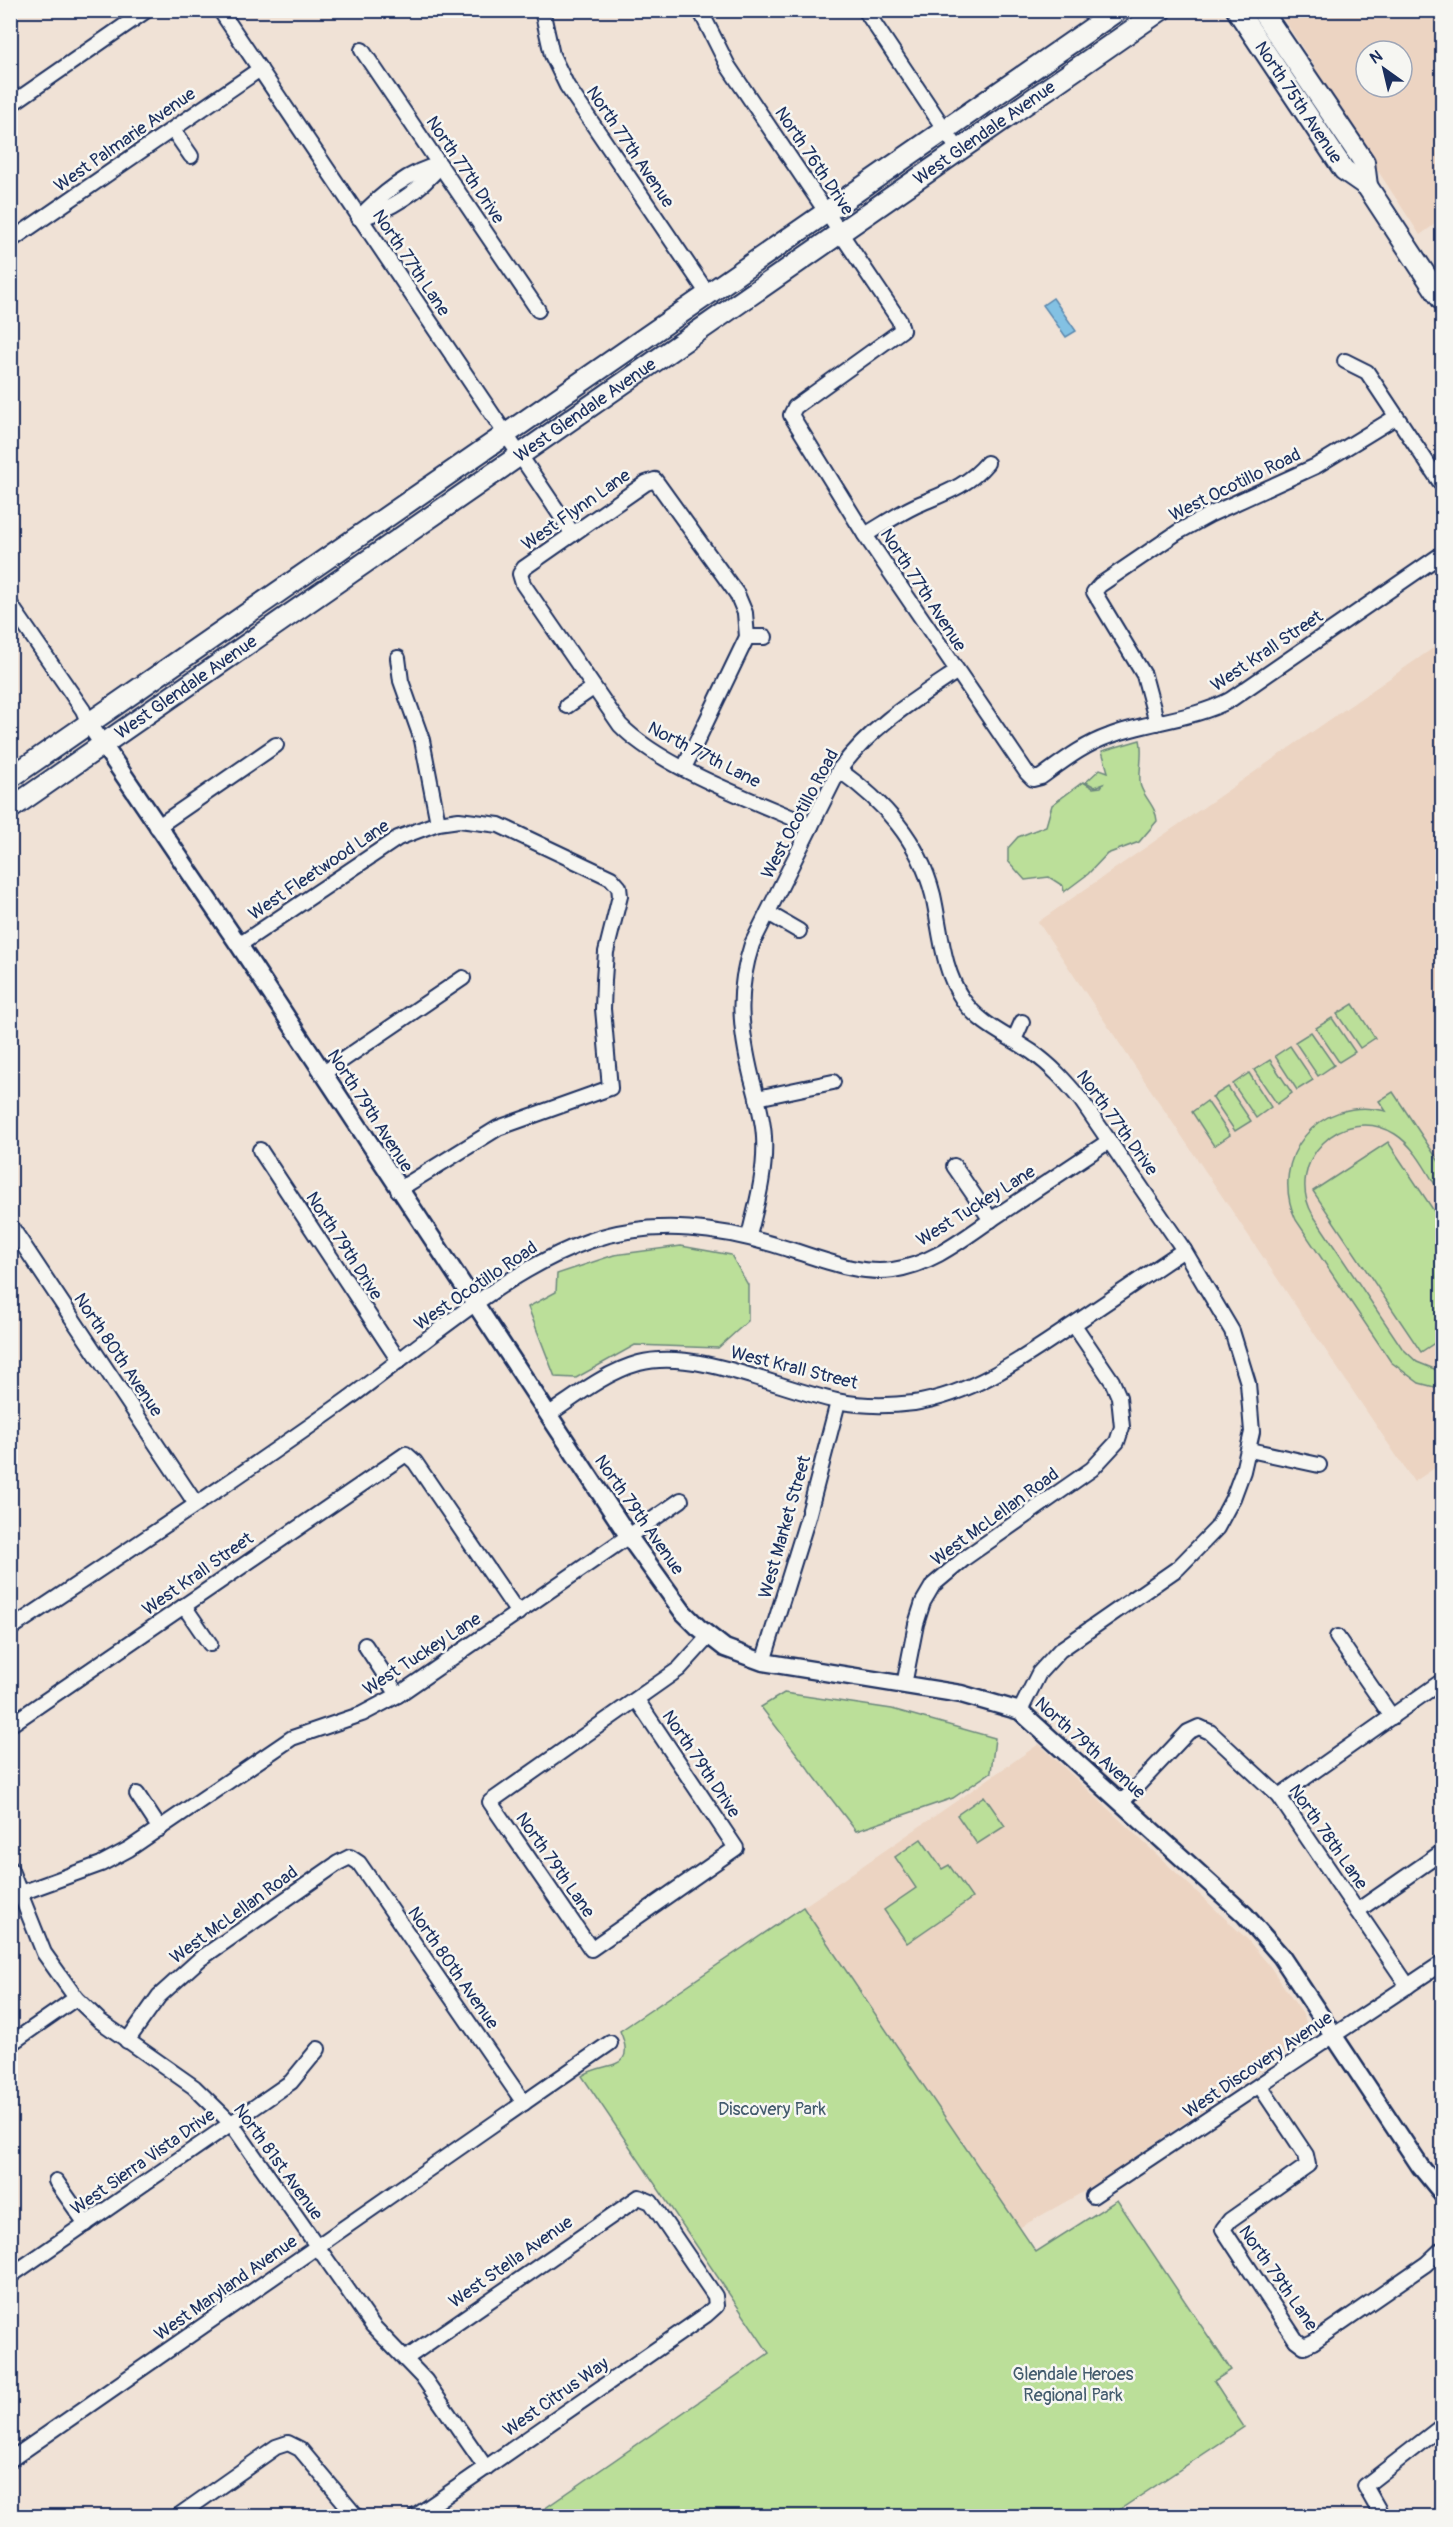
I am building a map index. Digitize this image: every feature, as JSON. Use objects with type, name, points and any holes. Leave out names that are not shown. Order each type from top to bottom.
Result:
[{"type":"main road","name":"West Glendale Avenue","points":[[10,778],[1118,10]]},
{"type":"main road","name":"West Glendale Avenue","points":[[10,809],[1161,10]]},
{"type":"main road","name":"North 75th Avenue","points":[[1238,10],[1344,170],[1367,186],[1443,300]]},
{"type":"main road","name":"North 75th Avenue","points":[[1261,10],[1364,162],[1367,186]]},
{"type":"street","points":[[10,105],[147,10]]},
{"type":"street","name":"North 77th Lane","points":[[220,10],[573,534]]},
{"type":"street","name":"North 77th Avenue","points":[[542,10],[552,55],[567,86],[708,294]]},
{"type":"street","name":"North 76th Drive","points":[[700,10],[728,66],[899,320],[902,330],[795,407],[791,415]]},
{"type":"street","points":[[865,10],[959,151]]},
{"type":"street","name":"North 77th Drive","points":[[362,50],[538,310]]},
{"type":"street","name":"West Palmarie Avenue","points":[[10,241],[260,69]]},
{"type":"street","points":[[172,130],[191,156]]},
{"type":"street","points":[[359,218],[374,202],[425,167],[440,165]]},
{"type":"street","points":[[1345,361],[1367,372],[1396,417],[1438,468],[1443,485]]},
{"type":"street","name":"North 77th Avenue","points":[[791,415],[865,535],[956,672],[1033,779]]},
{"type":"street","name":"West Ocotillo Road","points":[[1157,723],[1149,690],[1138,663],[1094,592],[1100,585],[1178,532],[1209,515],[1324,462],[1396,417]]},
{"type":"street","points":[[865,535],[913,507],[955,490],[976,476],[987,463]]},
{"type":"street","name":"West Flynn Lane","points":[[520,574],[524,568],[646,483],[656,480],[737,594],[745,613],[747,637]]},
{"type":"street","name":"West Krall Street","points":[[1033,779],[1099,740],[1206,711],[1230,700],[1443,554]]},
{"type":"street","name":"North 77th Lane","points":[[520,574],[523,584],[593,688],[620,725],[635,740],[684,768],[811,826]]},
{"type":"street","name":"North 79th Avenue","points":[[10,604],[83,710],[102,745],[239,945],[398,1190],[629,1537],[683,1612],[708,1637],[725,1648],[763,1662],[961,1694],[1020,1711],[1122,1802],[1258,1930],[1281,1956],[1420,2166],[1443,2193]]},
{"type":"street","points":[[684,768],[747,637],[765,637]]},
{"type":"street","points":[[398,658],[401,681],[422,740],[438,823]]},
{"type":"street","name":"West Ocotillo Road","points":[[10,1629],[196,1504],[476,1304],[533,1266],[590,1240],[622,1232],[680,1227],[749,1236],[764,1172],[764,1135],[747,1055],[740,1006],[742,973],[752,944],[839,770],[858,745],[879,725],[956,672]]},
{"type":"street","points":[[567,706],[593,688]]},
{"type":"street","points":[[157,826],[276,745]]},
{"type":"street","name":"North 77th Drive","points":[[839,770],[869,792],[889,811],[907,836],[932,894],[951,979],[964,1001],[981,1021],[1014,1040],[1059,1073],[1184,1250],[1220,1307],[1242,1354],[1252,1409],[1250,1450]]},
{"type":"street","name":"West Fleetwood Lane","points":[[239,945],[398,838],[438,823],[468,821],[499,825],[611,878],[619,887],[620,896],[606,952],[603,1009],[610,1088],[498,1128],[441,1161],[398,1190]]},
{"type":"street","points":[[768,913],[799,931]]},
{"type":"street","points":[[322,1074],[463,978]]},
{"type":"street","points":[[1014,1040],[1022,1022]]},
{"type":"street","points":[[757,1098],[833,1082]]},
{"type":"street","name":"West Tuckey Lane","points":[[749,1236],[842,1266],[869,1271],[892,1270],[938,1256],[1109,1141]]},
{"type":"street","name":"North 79th Drive","points":[[260,1150],[399,1361]]},
{"type":"street","points":[[954,1166],[991,1220]]},
{"type":"street","name":"North 80th Avenue","points":[[10,1225],[196,1504]]},
{"type":"street","name":"West Krall Street","points":[[548,1415],[613,1374],[638,1364],[663,1359],[711,1366],[838,1402],[914,1403],[945,1395],[995,1375],[1184,1250]]},
{"type":"street","name":"West McLellan Road","points":[[904,1685],[916,1624],[923,1602],[933,1586],[965,1558],[1092,1469],[1107,1456],[1117,1442],[1122,1427],[1119,1397],[1112,1381],[1074,1324]]},
{"type":"street","name":"West Market Street","points":[[763,1662],[808,1517],[838,1402]]},
{"type":"street","points":[[1020,1711],[1039,1673],[1060,1650],[1143,1594],[1200,1547],[1217,1528],[1233,1498],[1250,1450],[1319,1465]]},
{"type":"street","name":"West Krall Street","points":[[10,1725],[406,1454],[415,1462],[518,1613]]},
{"type":"street","name":"West Tuckey Lane","points":[[15,1895],[101,1864],[160,1829],[292,1738],[362,1714],[398,1695],[681,1500]]},
{"type":"street","points":[[184,1606],[210,1644]]},
{"type":"street","points":[[1337,1636],[1392,1717]]},
{"type":"street","points":[[637,1700],[689,1662],[708,1637]]},
{"type":"street","points":[[365,1646],[398,1695]]},
{"type":"street","points":[[1279,1796],[1443,1681]]},
{"type":"street","name":"North 79th Drive","points":[[591,1949],[736,1848],[637,1700]]},
{"type":"street","name":"North 79th Lane","points":[[591,1949],[490,1802],[637,1700]]},
{"type":"street","name":"North 78th Lane","points":[[1122,1802],[1188,1732],[1199,1727],[1210,1732],[1279,1796],[1407,1986]]},
{"type":"street","points":[[137,1794],[160,1829]]},
{"type":"street","points":[[1357,1911],[1443,1852]]},
{"type":"street","name":"North 80th Avenue","points":[[350,1857],[359,1863],[524,2103]]},
{"type":"street","name":"West McLellan Road","points":[[127,2041],[159,1996],[200,1959],[350,1857]]},
{"type":"street","name":"North 81st Avenue","points":[[10,1868],[15,1895],[44,1953],[76,1998],[100,2022],[194,2087],[231,2123],[373,2326],[437,2397],[486,2468]]},
{"type":"street","name":"West Discovery Avenue","points":[[1093,2196],[1443,1963]]},
{"type":"street","points":[[10,2044],[76,1998]]},
{"type":"street","name":"West Maryland Avenue","points":[[10,2460],[610,2043]]},
{"type":"street","name":"West Sierra Vista Drive","points":[[10,2276],[291,2082],[318,2049]]},
{"type":"street","name":"North 79th Lane","points":[[1260,2086],[1306,2155],[1308,2165],[1230,2220],[1223,2229],[1289,2330],[1304,2346],[1426,2264],[1443,2249]]},
{"type":"street","points":[[56,2181],[86,2224]]},
{"type":"street","name":"West Citrus Way","points":[[416,2517],[716,2306],[716,2296],[651,2202],[639,2197]]},
{"type":"street","name":"West Stella Avenue","points":[[405,2359],[639,2197]]},
{"type":"street","points":[[1382,2517],[1365,2486],[1443,2426]]},
{"type":"street","points":[[178,2517],[276,2447],[288,2443],[300,2449],[356,2517]]},
{"type":"shaded area","points":[[1278,11],[1442,11],[1442,219],[1420,235],[1340,113],[1312,62]]},
{"type":"shaded area","points":[[1442,642],[1442,1463],[1414,1482],[1038,922]]},
{"type":"shaded area","points":[[1039,1744],[1247,1939],[1269,1965],[1304,2016],[1309,2032],[1306,2039],[1090,2188],[1019,2228],[803,1907]]},
{"type":"green space","points":[[1140,740],[1140,783],[1155,812],[1157,821],[1139,842],[1107,854],[1088,874],[1064,892],[1063,886],[1049,877],[1025,880],[1008,861],[1008,848],[1018,837],[1046,826],[1052,805],[1083,782],[1093,788],[1101,787],[1103,784],[1095,787],[1086,782],[1100,769],[1108,772],[1102,751]]},
{"type":"green space","points":[[1353,1004],[1375,1038],[1360,1048],[1337,1014]]},
{"type":"green space","points":[[1332,1018],[1355,1052],[1339,1062],[1316,1028]]},
{"type":"green space","points":[[1311,1032],[1334,1065],[1318,1076],[1295,1042]]},
{"type":"green space","points":[[1290,1046],[1313,1080],[1297,1090],[1275,1056]]},
{"type":"green space","points":[[1270,1060],[1292,1093],[1277,1104],[1254,1070]]},
{"type":"green space","points":[[1249,1073],[1271,1107],[1256,1118],[1233,1084]]},
{"type":"green space","points":[[1228,1087],[1251,1121],[1235,1131],[1212,1097]]},
{"type":"green space","points":[[1393,1092],[1442,1166],[1442,1196],[1422,1162],[1409,1146],[1395,1134],[1375,1126],[1356,1126],[1338,1132],[1323,1143],[1312,1158],[1306,1176],[1306,1195],[1313,1215],[1402,1348],[1417,1362],[1442,1372],[1442,1389],[1419,1383],[1391,1362],[1296,1220],[1289,1197],[1288,1174],[1294,1154],[1305,1136],[1320,1122],[1340,1112],[1362,1108],[1386,1111],[1379,1101]]},
{"type":"green space","points":[[1207,1101],[1230,1135],[1214,1146],[1192,1112]]},
{"type":"green space","points":[[1388,1142],[1442,1223],[1442,1338],[1421,1352],[1313,1191]]},
{"type":"green space","points":[[681,1246],[731,1255],[748,1285],[748,1321],[718,1348],[635,1345],[576,1378],[555,1377],[528,1307],[556,1292],[557,1274],[614,1255]]},
{"type":"green space","points":[[784,1693],[892,1709],[995,1738],[991,1772],[953,1798],[856,1831],[761,1707]]},
{"type":"green space","points":[[984,1796],[1005,1826],[977,1844],[957,1815]]},
{"type":"green space","points":[[921,1839],[942,1869],[949,1865],[972,1898],[907,1943],[884,1910],[916,1888],[895,1857]]},
{"type":"green space","points":[[803,1907],[1036,2252],[1117,2200],[1231,2370],[1214,2381],[1244,2427],[1110,2516],[534,2516],[769,2353],[582,2076],[622,2060],[625,2045],[620,2031]]},
{"type":"water","points":[[1053,298],[1076,331],[1066,337],[1043,305]]},
{"type":"park label","name":"Discovery Park","points":[[772,2109]]},
{"type":"park label","name":"Glendale Heroes Regional Park","points":[[1073,2384]]}]
